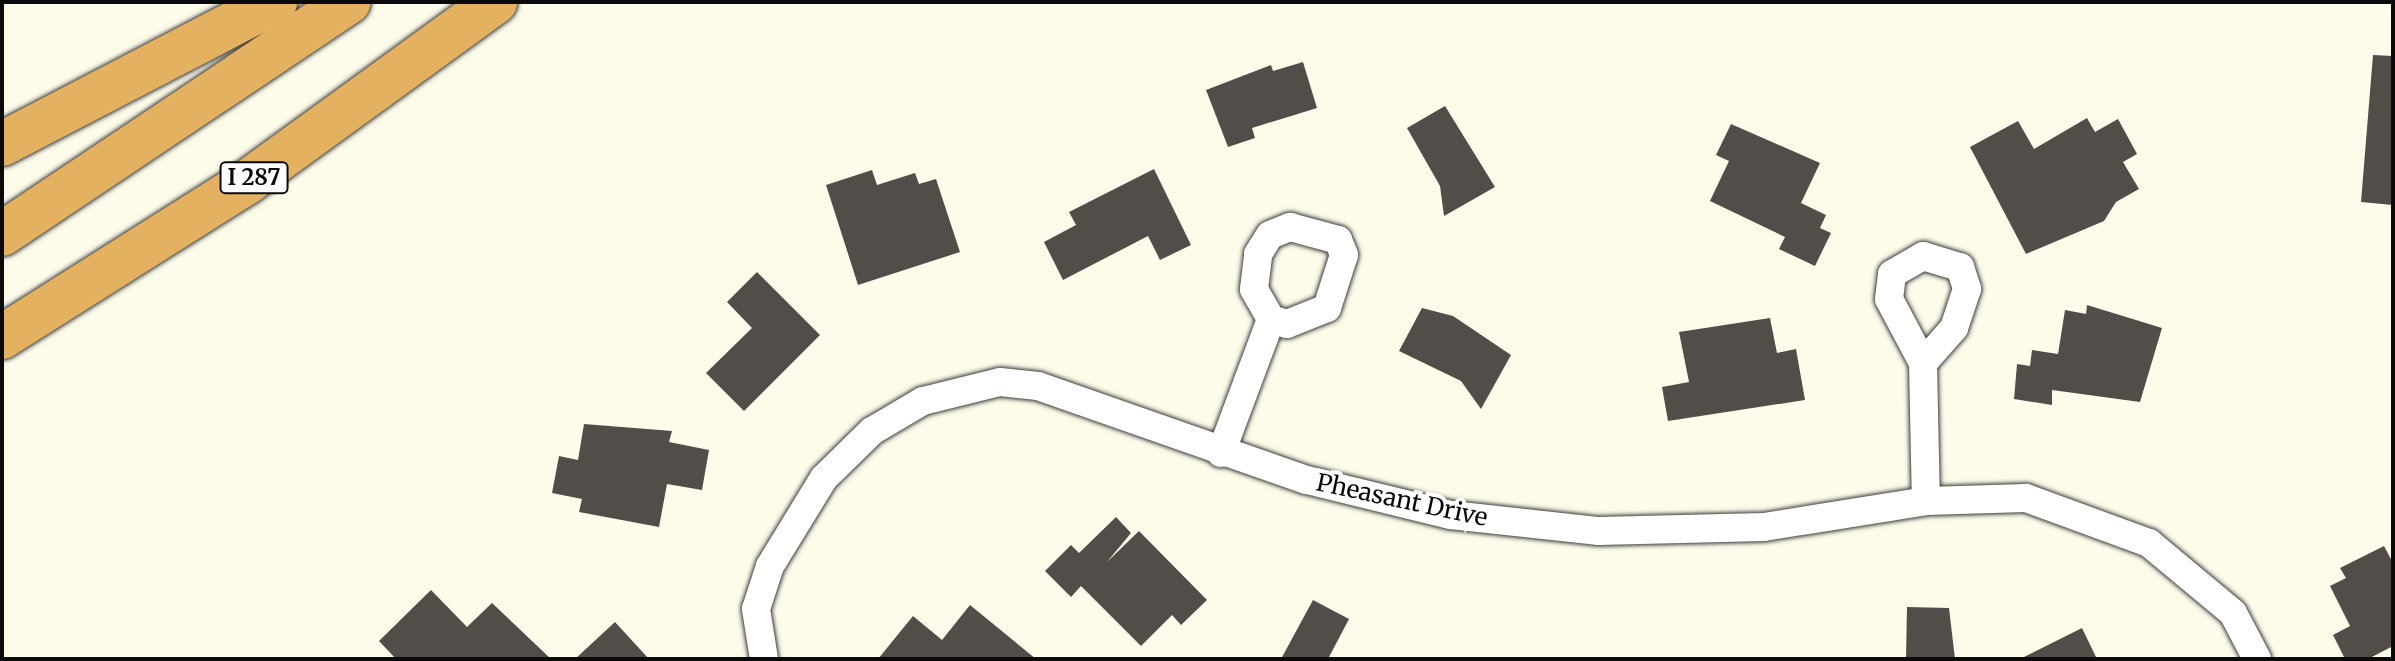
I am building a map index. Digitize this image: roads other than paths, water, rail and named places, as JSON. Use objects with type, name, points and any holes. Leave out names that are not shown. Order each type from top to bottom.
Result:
[{"type":"highway","points":[[2,144],[275,2]]},
{"type":"highway","points":[[2,234],[349,2]]},
{"type":"highway","name":"I 287","points":[[2,337],[285,157],[495,2]]},
{"type":"street","points":[[1221,453],[1271,319]]},
{"type":"street","points":[[1923,363],[1926,501]]},
{"type":"street","name":"Pheasant Drive","points":[[764,659],[756,609],[781,538],[824,478],[872,431],[923,401],[1000,382],[1038,386],[1221,453],[1451,515],[1599,531],[1764,527],[1926,501],[2026,498],[2127,531],[2233,613],[2257,659]]}]
